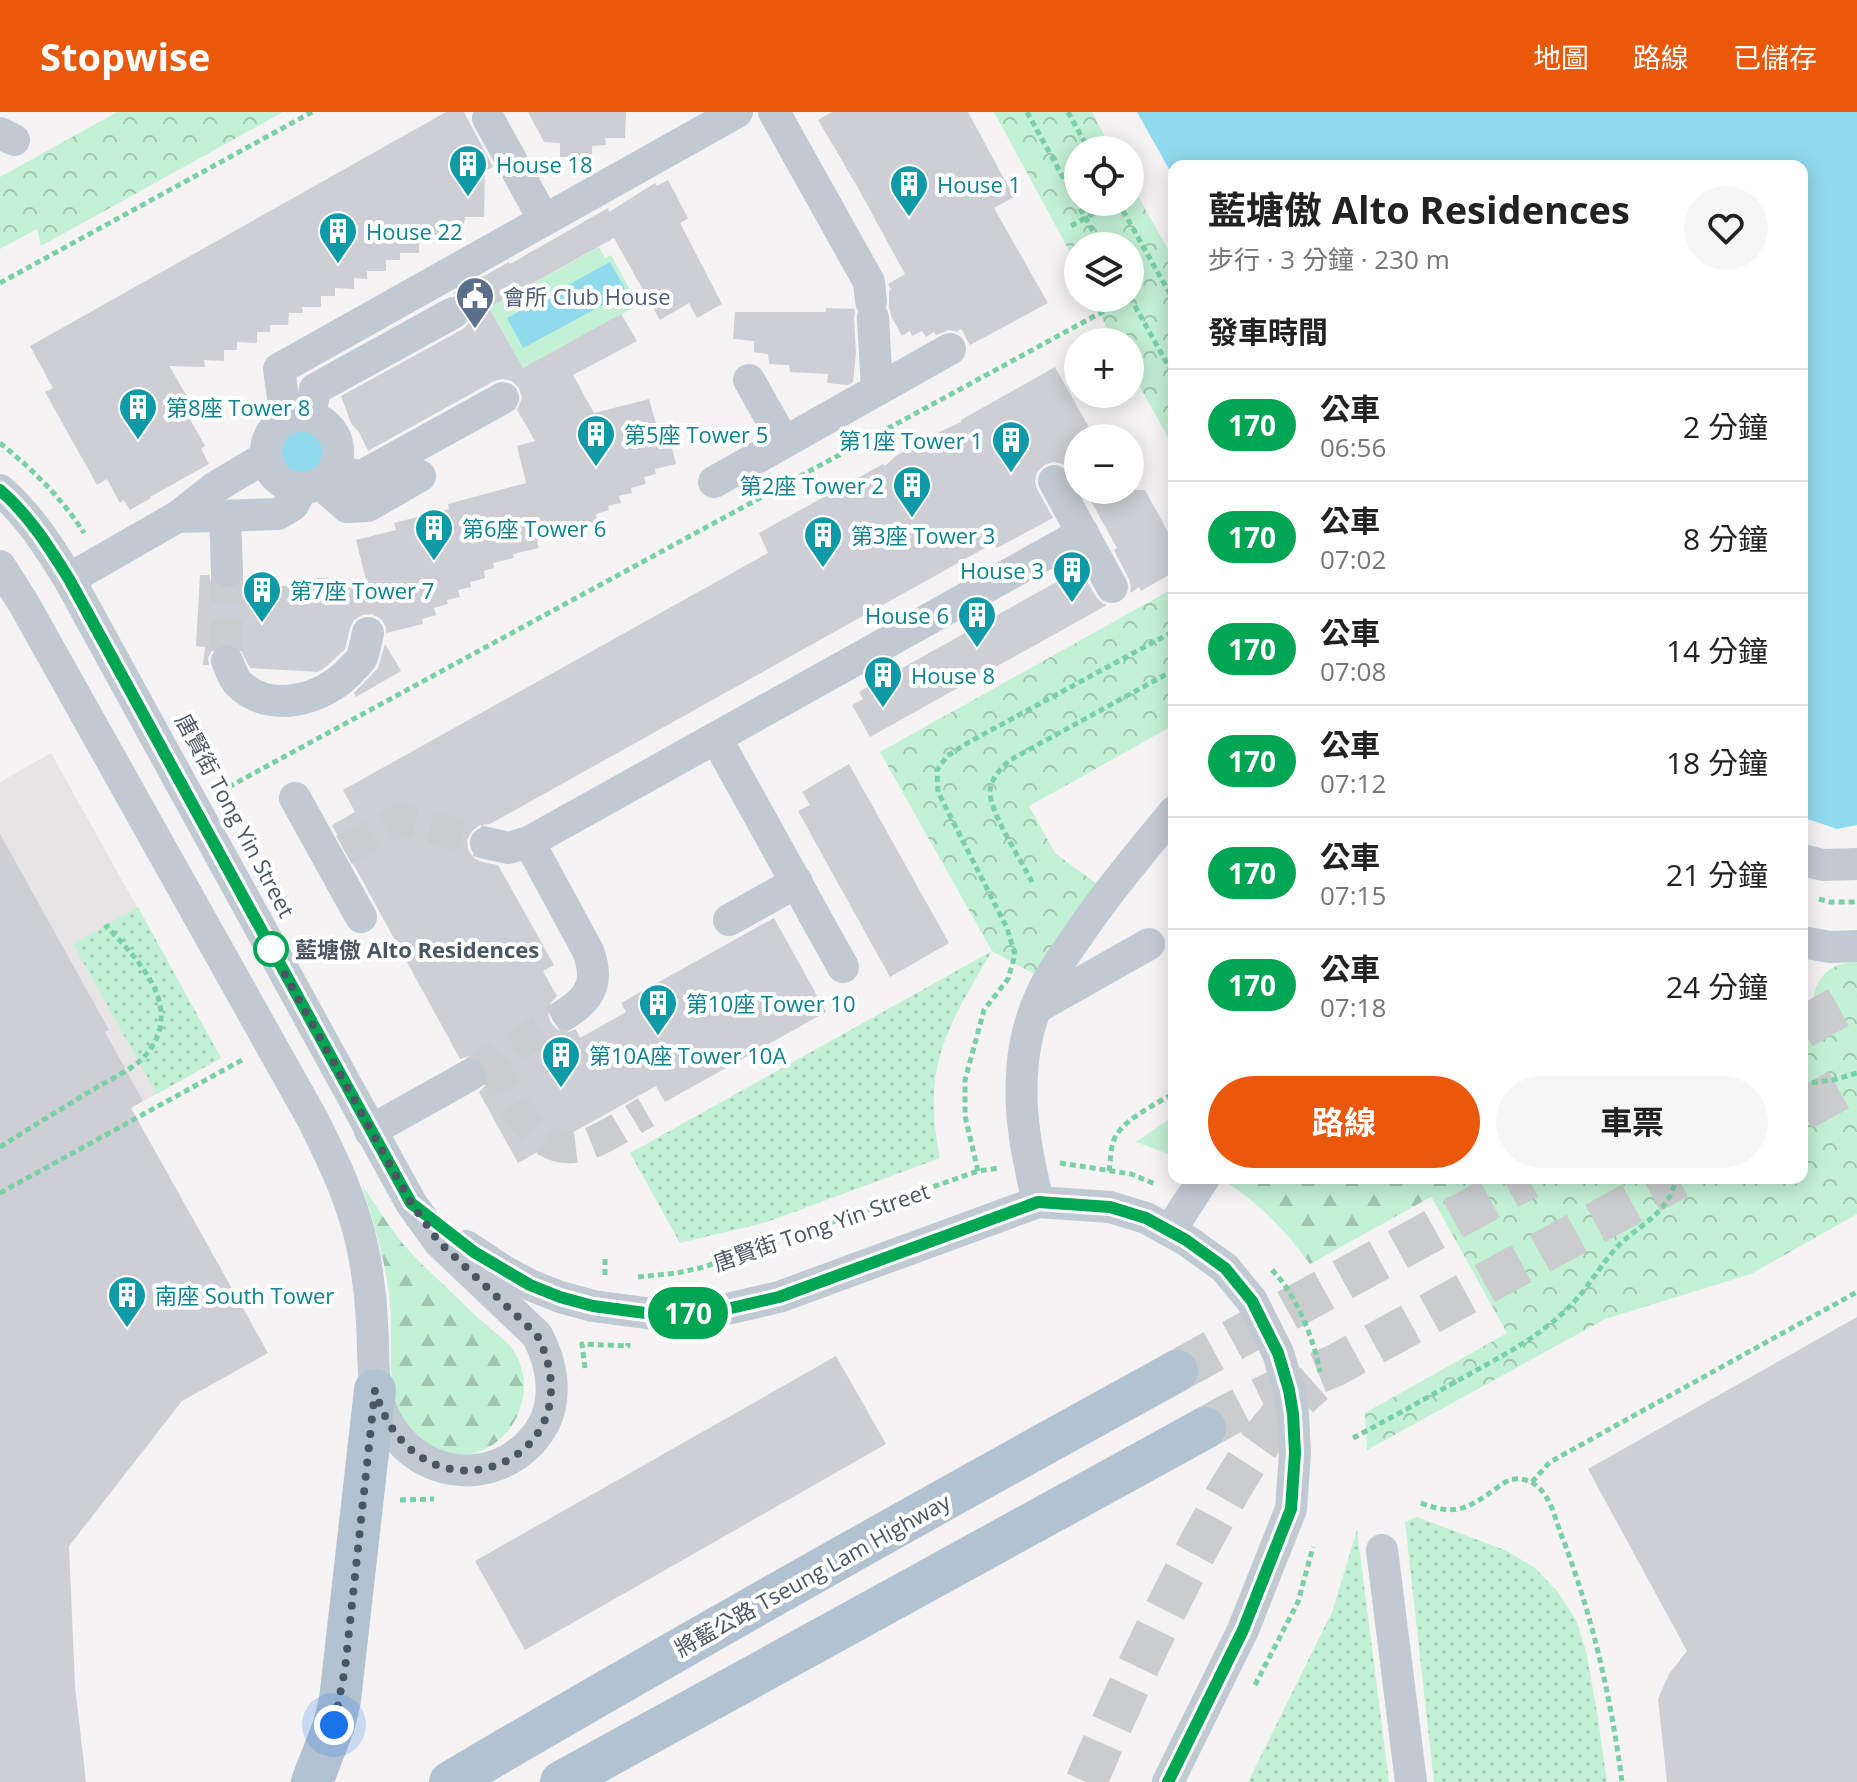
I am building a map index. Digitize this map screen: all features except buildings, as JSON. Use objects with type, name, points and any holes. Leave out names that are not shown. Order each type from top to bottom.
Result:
[{"type":"main road","name":"將藍公路 Tseung Lam Highway","points":[[450,1782],[953,1494],[1177,1371]]},
{"type":"main road","points":[[312,1782],[334,1725],[340,1700],[375,1390]]},
{"type":"main road","points":[[561,1782],[1205,1428]]},
{"type":"street","points":[[177,517],[278,514],[293,505],[338,457],[335,436],[328,427],[298,417],[279,369],[737,112]]},
{"type":"street","points":[[774,112],[869,282],[877,390]]},
{"type":"street","points":[[488,118],[544,220]]},
{"type":"street","points":[[453,313],[315,389],[298,417],[277,426],[270,435],[266,445],[269,467],[282,482],[360,477],[503,398]]},
{"type":"street","points":[[714,482],[950,349]]},
{"type":"street","points":[[749,380],[784,442]]},
{"type":"street","points":[[69,579],[177,517],[214,488],[266,457]]},
{"type":"street","points":[[319,480],[347,507],[368,506],[420,476]]},
{"type":"street","points":[[1054,481],[1112,587]]},
{"type":"street","name":"唐賢街 Tong Yin Street","points":[[0,490],[30,521],[69,579],[411,1203],[439,1242],[537,1335],[550,1366],[551,1402],[536,1437],[509,1460],[492,1468],[473,1471],[452,1470],[433,1464],[415,1454],[399,1439],[384,1415],[375,1390],[372,1311],[362,1246],[355,1214],[329,1152],[32,618],[0,566]]},
{"type":"street","points":[[225,516],[227,571]]},
{"type":"street","points":[[486,843],[509,848],[529,842],[1083,533]]},
{"type":"street","points":[[227,661],[237,682],[258,697],[282,701],[308,699],[328,689],[362,658],[368,633]]},
{"type":"street","points":[[716,738],[843,967]]},
{"type":"street","points":[[295,798],[336,854],[361,917]]},
{"type":"street","points":[[1038,1202],[1023,1123],[1022,1072],[1036,1008],[1051,976],[1108,892],[1168,819]]},
{"type":"street","points":[[529,842],[592,961],[588,995],[567,1013]]},
{"type":"street","points":[[1808,861],[1823,865],[1857,864]]},
{"type":"street","points":[[729,920],[797,882]]},
{"type":"street","points":[[1036,1008],[1149,944]]},
{"type":"street","points":[[1808,952],[1857,946]]},
{"type":"street","points":[[370,1131],[470,1075]]},
{"type":"street","points":[[1170,1231],[1196,1189]]},
{"type":"street","name":"唐賢街 Tong Yin Street","points":[[411,1203],[474,1252],[530,1285],[593,1306],[653,1314],[714,1312],[779,1297],[1038,1202],[1110,1207],[1146,1218],[1186,1240],[1225,1268],[1252,1301],[1278,1353],[1289,1390],[1295,1453],[1291,1509],[1243,1630],[1168,1782]]},
{"type":"street","points":[[1382,1550],[1411,1782]]},
{"type":"path","points":[[0,283],[312,112]]},
{"type":"path","points":[[1027,112],[1094,232]]},
{"type":"path","points":[[1068,112],[1081,136]]},
{"type":"path","points":[[1071,226],[1090,216]]},
{"type":"path","points":[[1124,216],[1168,291]]},
{"type":"path","points":[[221,787],[1102,312]]},
{"type":"path","points":[[1138,312],[1168,365]]},
{"type":"path","points":[[0,443],[58,497],[82,529],[100,561]]},
{"type":"path","points":[[978,1171],[965,1116],[965,1080],[984,1010],[1008,979],[1015,955],[1007,928],[938,792],[937,770],[947,756],[969,742],[1168,634]]},
{"type":"path","points":[[1032,882],[995,812],[990,790],[998,771],[1010,760],[1168,673]]},
{"type":"path","points":[[0,1147],[139,1062],[158,1038],[162,1025],[161,1005],[155,987],[136,958],[105,925]]},
{"type":"path","points":[[0,1193],[242,1060]]},
{"type":"path","points":[[1808,1083],[1857,1073]]},
{"type":"path","points":[[1109,1171],[1117,1133],[1168,1097]]},
{"type":"path","name":"唐賢街 Tong Yin Street","points":[[636,1277],[704,1267],[978,1171],[1029,1163],[1069,1163],[1131,1174],[1176,1193],[1196,1189]]},
{"type":"path","points":[[1353,1438],[1543,1330],[1583,1292],[1620,1244],[1655,1217],[1667,1202],[1674,1184]]},
{"type":"path","points":[[1269,1267],[1305,1320],[1321,1378]]},
{"type":"path","points":[[591,1272],[614,1277]]},
{"type":"path","points":[[1532,1482],[1550,1462],[1857,1292]]},
{"type":"path","points":[[1421,1503],[1443,1510],[1471,1507],[1505,1482],[1518,1479],[1532,1482],[1543,1491],[1575,1571],[1592,1626],[1611,1710],[1622,1782]]},
{"type":"path","points":[[1255,1685],[1298,1602],[1316,1539]]},
{"type":"shaded area","points":[[51,753],[221,1058],[0,1181],[0,782]]},
{"type":"green space","points":[[117,112],[283,112],[41,246],[37,229],[0,249],[0,177]]},
{"type":"green space","points":[[994,112],[1092,112],[1105,136],[1064,136],[1064,216],[1144,216],[1144,207],[1168,249],[1168,437],[1144,394],[1144,328],[1107,328],[1100,312],[1144,312],[1144,232],[1064,232],[1064,241]]},
{"type":"green space","points":[[599,247],[605,258],[611,255],[633,295],[628,298],[633,308],[523,368],[489,308]]},
{"type":"green space","points":[[1168,591],[1168,728],[1029,806],[1055,853],[1098,885],[1034,974],[992,951],[880,752]]},
{"type":"green space","points":[[138,907],[221,1058],[157,1094],[73,944]]},
{"type":"green space","points":[[992,951],[951,1026],[936,1072],[935,1126],[940,1158],[767,1222],[680,1243],[630,1153]]},
{"type":"green space","points":[[1857,961],[1857,1214],[1751,1274],[1605,1319],[1367,1450],[1365,1413],[1507,1333],[1431,1196],[1454,1184],[1808,1184],[1808,1014],[1822,977],[1841,964]]},
{"type":"green space","points":[[1168,1120],[1168,1154],[1136,1142]]},
{"type":"green space","points":[[1229,1184],[1454,1184],[1310,1264],[1292,1240],[1250,1199]]},
{"type":"green space","points":[[362,1185],[407,1249],[516,1355],[523,1373],[524,1392],[519,1410],[511,1427],[498,1441],[483,1450],[465,1455],[445,1453],[415,1436],[400,1420],[393,1392],[388,1287]]},
{"type":"green space","points":[[1417,1517],[1507,1551],[1535,1568],[1558,1592],[1576,1620],[1586,1651],[1607,1782],[1434,1782],[1405,1522]]},
{"type":"green space","points":[[1357,1530],[1389,1782],[1248,1782],[1332,1612]]},
{"type":"water","points":[[1137,112],[1857,112],[1857,825],[1837,829],[1808,819],[1808,160],[1168,160],[1168,167]]},
{"type":"water","points":[[610,262],[627,292],[523,348],[507,318]]},
{"type":"water","points":[[303,429],[319,436],[326,452],[319,468],[303,475],[287,468],[280,452],[287,436]]},
{"type":"tunnel","points":[[227,571],[227,661]]},
{"type":"tunnel","points":[[344,850],[400,819],[486,843]]},
{"type":"tunnel","points":[[1808,1025],[1857,997]]},
{"type":"tunnel","points":[[473,1073],[567,1013]]},
{"type":"tunnel","points":[[491,1062],[526,1122],[551,1143],[567,1147],[585,1145],[646,1112]]},
{"type":"tunnel","points":[[1808,1107],[1857,1080]]},
{"type":"tunnel","points":[[1177,1371],[1517,1184]]},
{"type":"tunnel","points":[[1205,1428],[1268,1395],[1334,1366],[1667,1184]]},
{"type":"tunnel","points":[[1086,1782],[1153,1636],[1221,1505],[1261,1441],[1314,1383]]},
{"type":"bus line","name":"170","points":[[0,490],[30,521],[69,579],[411,1203],[502,1270],[560,1297],[593,1306],[653,1314],[714,1312],[779,1297],[1038,1202],[1110,1207],[1146,1218],[1186,1240],[1225,1268],[1252,1301],[1278,1353],[1289,1390],[1295,1453],[1291,1509],[1243,1630],[1168,1782]]},
{"type":"place","name":"House 18","points":[[468,198]]},
{"type":"place","name":"House 1","points":[[909,218]]},
{"type":"place","name":"House 22","points":[[338,265]]},
{"type":"place","name":"會所 Club House","points":[[475,330]]},
{"type":"place","name":"第8座 Tower 8","points":[[138,441]]},
{"type":"place","name":"第5座 Tower 5","points":[[596,468]]},
{"type":"place","name":"第1座 Tower 1","points":[[1011,474]]},
{"type":"place","name":"第2座 Tower 2","points":[[912,519]]},
{"type":"place","name":"第6座 Tower 6","points":[[434,562]]},
{"type":"place","name":"第3座 Tower 3","points":[[823,569]]},
{"type":"place","name":"House 3","points":[[1072,604]]},
{"type":"place","name":"第7座 Tower 7","points":[[262,624]]},
{"type":"place","name":"House 6","points":[[977,649]]},
{"type":"place","name":"House 8","points":[[883,709]]},
{"type":"place","name":"藍塘傲 Alto Residences","points":[[271,949]]},
{"type":"place","name":"第10座 Tower 10","points":[[658,1037]]},
{"type":"place","name":"第10A座 Tower 10A","points":[[561,1089]]},
{"type":"place","name":"南座 South Tower","points":[[127,1329]]},
{"type":"route","points":[[271,949],[423,1222],[458,1261],[537,1335],[550,1366],[552,1383],[546,1419],[536,1437],[509,1460],[492,1468],[473,1471],[452,1470],[415,1454],[388,1424],[375,1390],[345,1669],[334,1725]]}]
